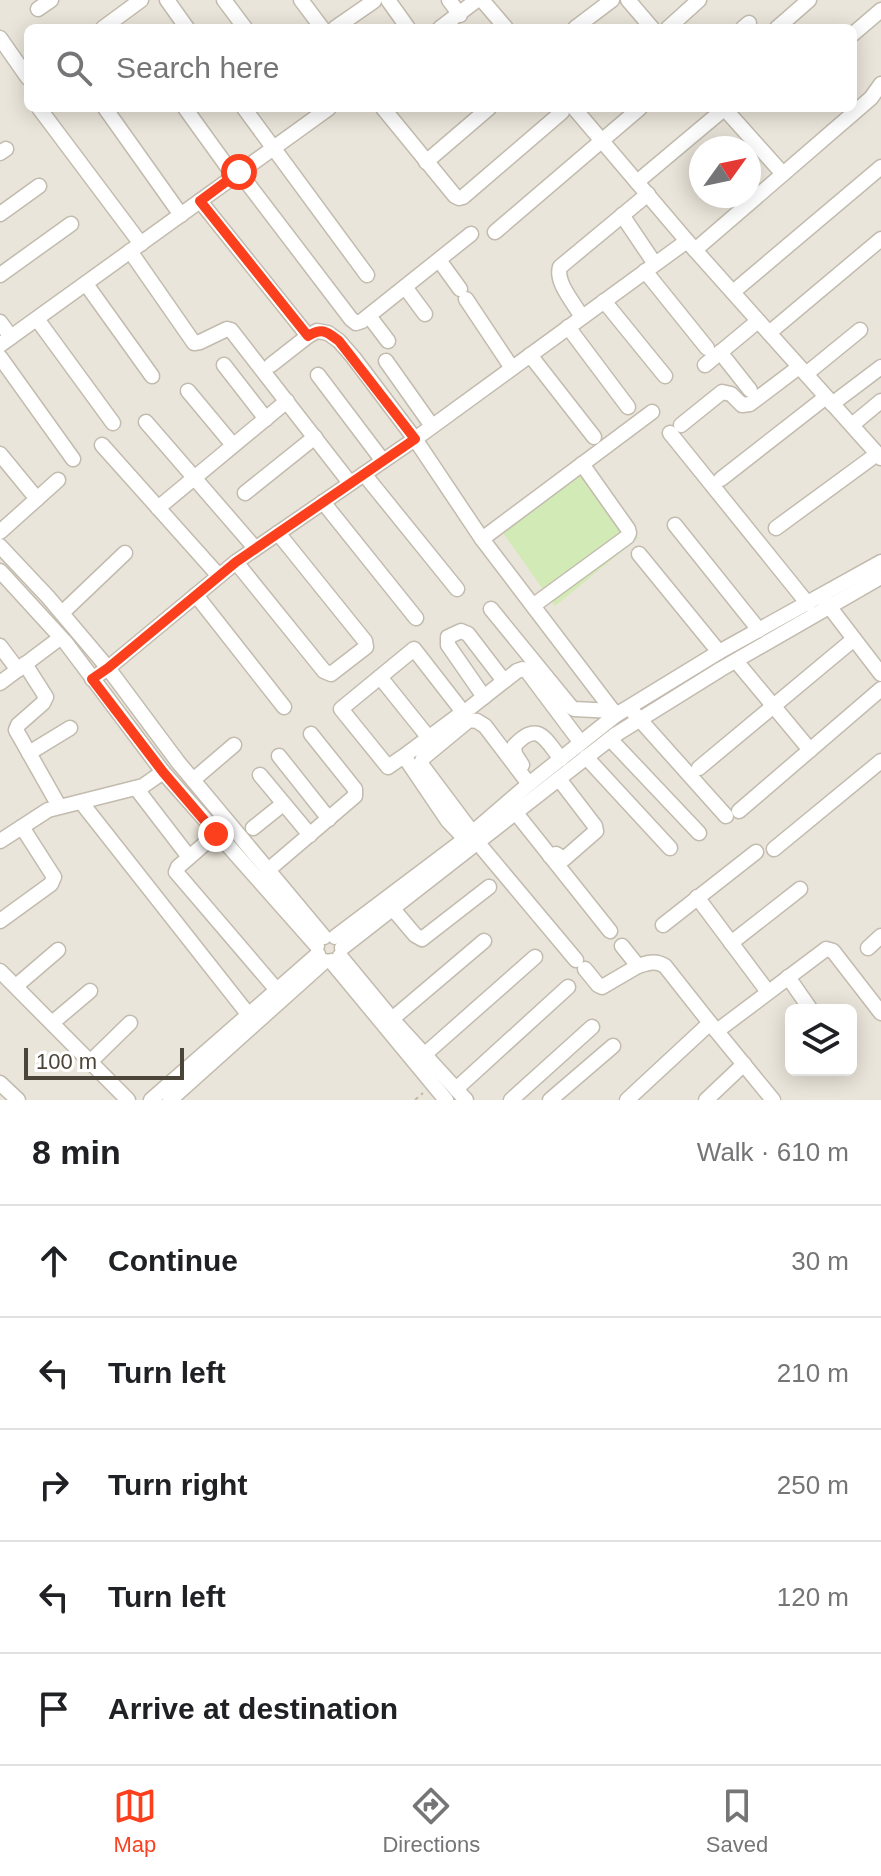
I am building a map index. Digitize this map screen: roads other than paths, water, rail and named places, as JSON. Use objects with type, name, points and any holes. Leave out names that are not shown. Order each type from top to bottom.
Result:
[{"type":"street","points":[[108,24],[141,0]]},
{"type":"street","points":[[167,0],[184,24]]},
{"type":"street","points":[[224,0],[242,24]]},
{"type":"street","points":[[301,0],[319,24]]},
{"type":"street","points":[[388,0],[405,24]]},
{"type":"street","points":[[449,0],[460,15]]},
{"type":"street","points":[[446,24],[479,0],[502,24]]},
{"type":"street","points":[[580,24],[612,0]]},
{"type":"street","points":[[628,0],[649,24]]},
{"type":"street","points":[[672,24],[699,0]]},
{"type":"street","points":[[782,24],[809,0]]},
{"type":"street","points":[[341,24],[374,1]]},
{"type":"street","points":[[857,31],[881,10]]},
{"type":"street","points":[[0,38],[24,72]]},
{"type":"street","points":[[857,110],[881,84]]},
{"type":"street","points":[[42,112],[136,248],[191,341],[196,343],[229,328],[350,483]]},
{"type":"street","points":[[108,112],[181,215]]},
{"type":"street","points":[[188,112],[356,323],[369,316],[471,234]]},
{"type":"street","points":[[247,112],[367,275]]},
{"type":"street","points":[[386,112],[459,198],[566,112]]},
{"type":"street","points":[[426,162],[484,112]]},
{"type":"street","points":[[570,112],[602,141],[879,456],[776,528]]},
{"type":"street","points":[[495,232],[635,112]]},
{"type":"street","points":[[582,317],[559,278],[558,270],[622,215],[642,188],[727,112]]},
{"type":"street","points":[[731,112],[783,174]]},
{"type":"street","points":[[92,679],[255,548],[415,439],[650,268],[691,245],[783,174],[855,112]]},
{"type":"street","points":[[0,322],[5,341],[273,148],[308,114]]},
{"type":"street","points":[[733,292],[881,167]]},
{"type":"street","points":[[0,214],[39,186]]},
{"type":"street","points":[[200,201],[308,336]]},
{"type":"street","points":[[622,215],[650,268],[713,350],[750,390]]},
{"type":"street","points":[[0,275],[71,224]]},
{"type":"street","points":[[769,333],[881,239]]},
{"type":"street","points":[[439,260],[512,368]]},
{"type":"street","points":[[86,284],[152,376]]},
{"type":"street","points":[[405,287],[425,314]]},
{"type":"street","points":[[604,301],[665,376]]},
{"type":"street","points":[[369,316],[388,341]]},
{"type":"street","points":[[37,319],[113,423]]},
{"type":"street","points":[[705,365],[713,350],[758,321]]},
{"type":"street","points":[[568,327],[628,407]]},
{"type":"street","points":[[860,330],[750,404],[742,405],[731,394],[722,392],[676,429],[881,674]]},
{"type":"street","points":[[271,365],[317,331],[323,331],[339,341],[415,439],[482,539],[620,711]]},
{"type":"street","points":[[530,355],[594,437]]},
{"type":"street","points":[[0,357],[73,459]]},
{"type":"street","points":[[386,361],[432,426]]},
{"type":"street","points":[[224,365],[266,419]]},
{"type":"street","points":[[721,479],[881,367]]},
{"type":"street","points":[[318,375],[383,461]]},
{"type":"street","points":[[188,391],[233,445]]},
{"type":"street","points":[[158,508],[287,401]]},
{"type":"street","points":[[852,425],[881,401]]},
{"type":"street","points":[[482,539],[652,412]]},
{"type":"street","points":[[146,422],[255,548]]},
{"type":"street","points":[[245,493],[315,437]]},
{"type":"street","points":[[102,445],[219,576]]},
{"type":"street","points":[[0,454],[37,499]]},
{"type":"street","points":[[534,605],[629,533],[582,464]]},
{"type":"street","points":[[364,474],[457,589]]},
{"type":"street","points":[[0,532],[58,480]]},
{"type":"street","points":[[323,502],[416,618]]},
{"type":"street","points":[[675,525],[759,630]]},
{"type":"street","points":[[236,562],[324,671],[331,674],[366,647],[365,641],[278,533]]},
{"type":"street","points":[[0,546],[108,668],[329,950],[456,1096]]},
{"type":"street","points":[[62,613],[125,553]]},
{"type":"street","points":[[639,554],[719,652]]},
{"type":"street","points":[[170,1100],[329,950],[393,909],[561,759],[610,739],[736,661],[881,562]]},
{"type":"street","points":[[0,571],[60,638],[163,772],[216,834],[329,950],[424,1055],[456,1096]]},
{"type":"street","points":[[151,1100],[276,989],[472,838],[516,813],[559,779],[620,711],[759,630],[881,577]]},
{"type":"street","points":[[196,595],[284,707]]},
{"type":"street","points":[[491,609],[571,707],[620,711],[639,720],[733,814],[881,689]]},
{"type":"street","points":[[484,697],[448,645],[448,637],[461,631],[468,634],[504,681]]},
{"type":"street","points":[[0,683],[60,638]]},
{"type":"street","points":[[699,768],[854,639]]},
{"type":"street","points":[[0,646],[46,697],[16,730],[59,806]]},
{"type":"street","points":[[414,649],[463,712],[429,738],[388,767],[341,709],[414,649]]},
{"type":"street","points":[[736,661],[810,750]]},
{"type":"street","points":[[471,707],[517,671],[527,671],[584,750],[670,848]]},
{"type":"street","points":[[380,677],[429,738]]},
{"type":"street","points":[[532,783],[485,726],[477,721],[469,720],[460,726],[423,758],[421,764],[472,838],[598,985],[602,987],[638,966],[659,962],[773,1100]]},
{"type":"street","points":[[29,753],[70,728]]},
{"type":"street","points":[[532,783],[513,749],[523,737],[537,732],[561,759]]},
{"type":"street","points":[[267,871],[352,800],[356,792],[311,734]]},
{"type":"street","points":[[610,739],[699,833]]},
{"type":"street","points":[[193,780],[234,745]]},
{"type":"street","points":[[279,756],[329,819]]},
{"type":"street","points":[[404,756],[448,821],[472,838]]},
{"type":"street","points":[[774,849],[881,761]]},
{"type":"street","points":[[0,841],[48,810],[143,786],[163,772]]},
{"type":"street","points":[[260,775],[310,835]]},
{"type":"street","points":[[550,856],[554,853],[564,859],[596,831],[559,779]]},
{"type":"street","points":[[136,788],[189,857]]},
{"type":"street","points":[[81,802],[248,1014]]},
{"type":"street","points":[[253,828],[283,804]]},
{"type":"street","points":[[516,813],[610,931]]},
{"type":"street","points":[[0,921],[51,884],[54,877],[22,827]]},
{"type":"street","points":[[216,834],[176,872],[276,989]]},
{"type":"street","points":[[663,925],[756,852]]},
{"type":"street","points":[[393,909],[422,939],[489,887]]},
{"type":"street","points":[[731,943],[800,889]]},
{"type":"street","points":[[697,897],[768,992]]},
{"type":"street","points":[[868,948],[881,936]]},
{"type":"street","points":[[392,1019],[484,941]]},
{"type":"street","points":[[622,946],[638,966]]},
{"type":"street","points":[[627,1100],[714,1027],[768,992],[822,951],[830,949],[881,1013]]},
{"type":"street","points":[[16,986],[58,950]]},
{"type":"street","points":[[424,1055],[535,957]]},
{"type":"street","points":[[0,971],[128,1100]]},
{"type":"street","points":[[788,977],[807,1004]]},
{"type":"street","points":[[456,1096],[568,987]]},
{"type":"street","points":[[52,1023],[90,991]]},
{"type":"street","points":[[90,1062],[130,1023]]},
{"type":"street","points":[[522,1097],[592,1027]]},
{"type":"street","points":[[550,1100],[613,1046]]},
{"type":"street","points":[[706,1100],[744,1064]]},
{"type":"street","points":[[0,1083],[18,1100]]}]
